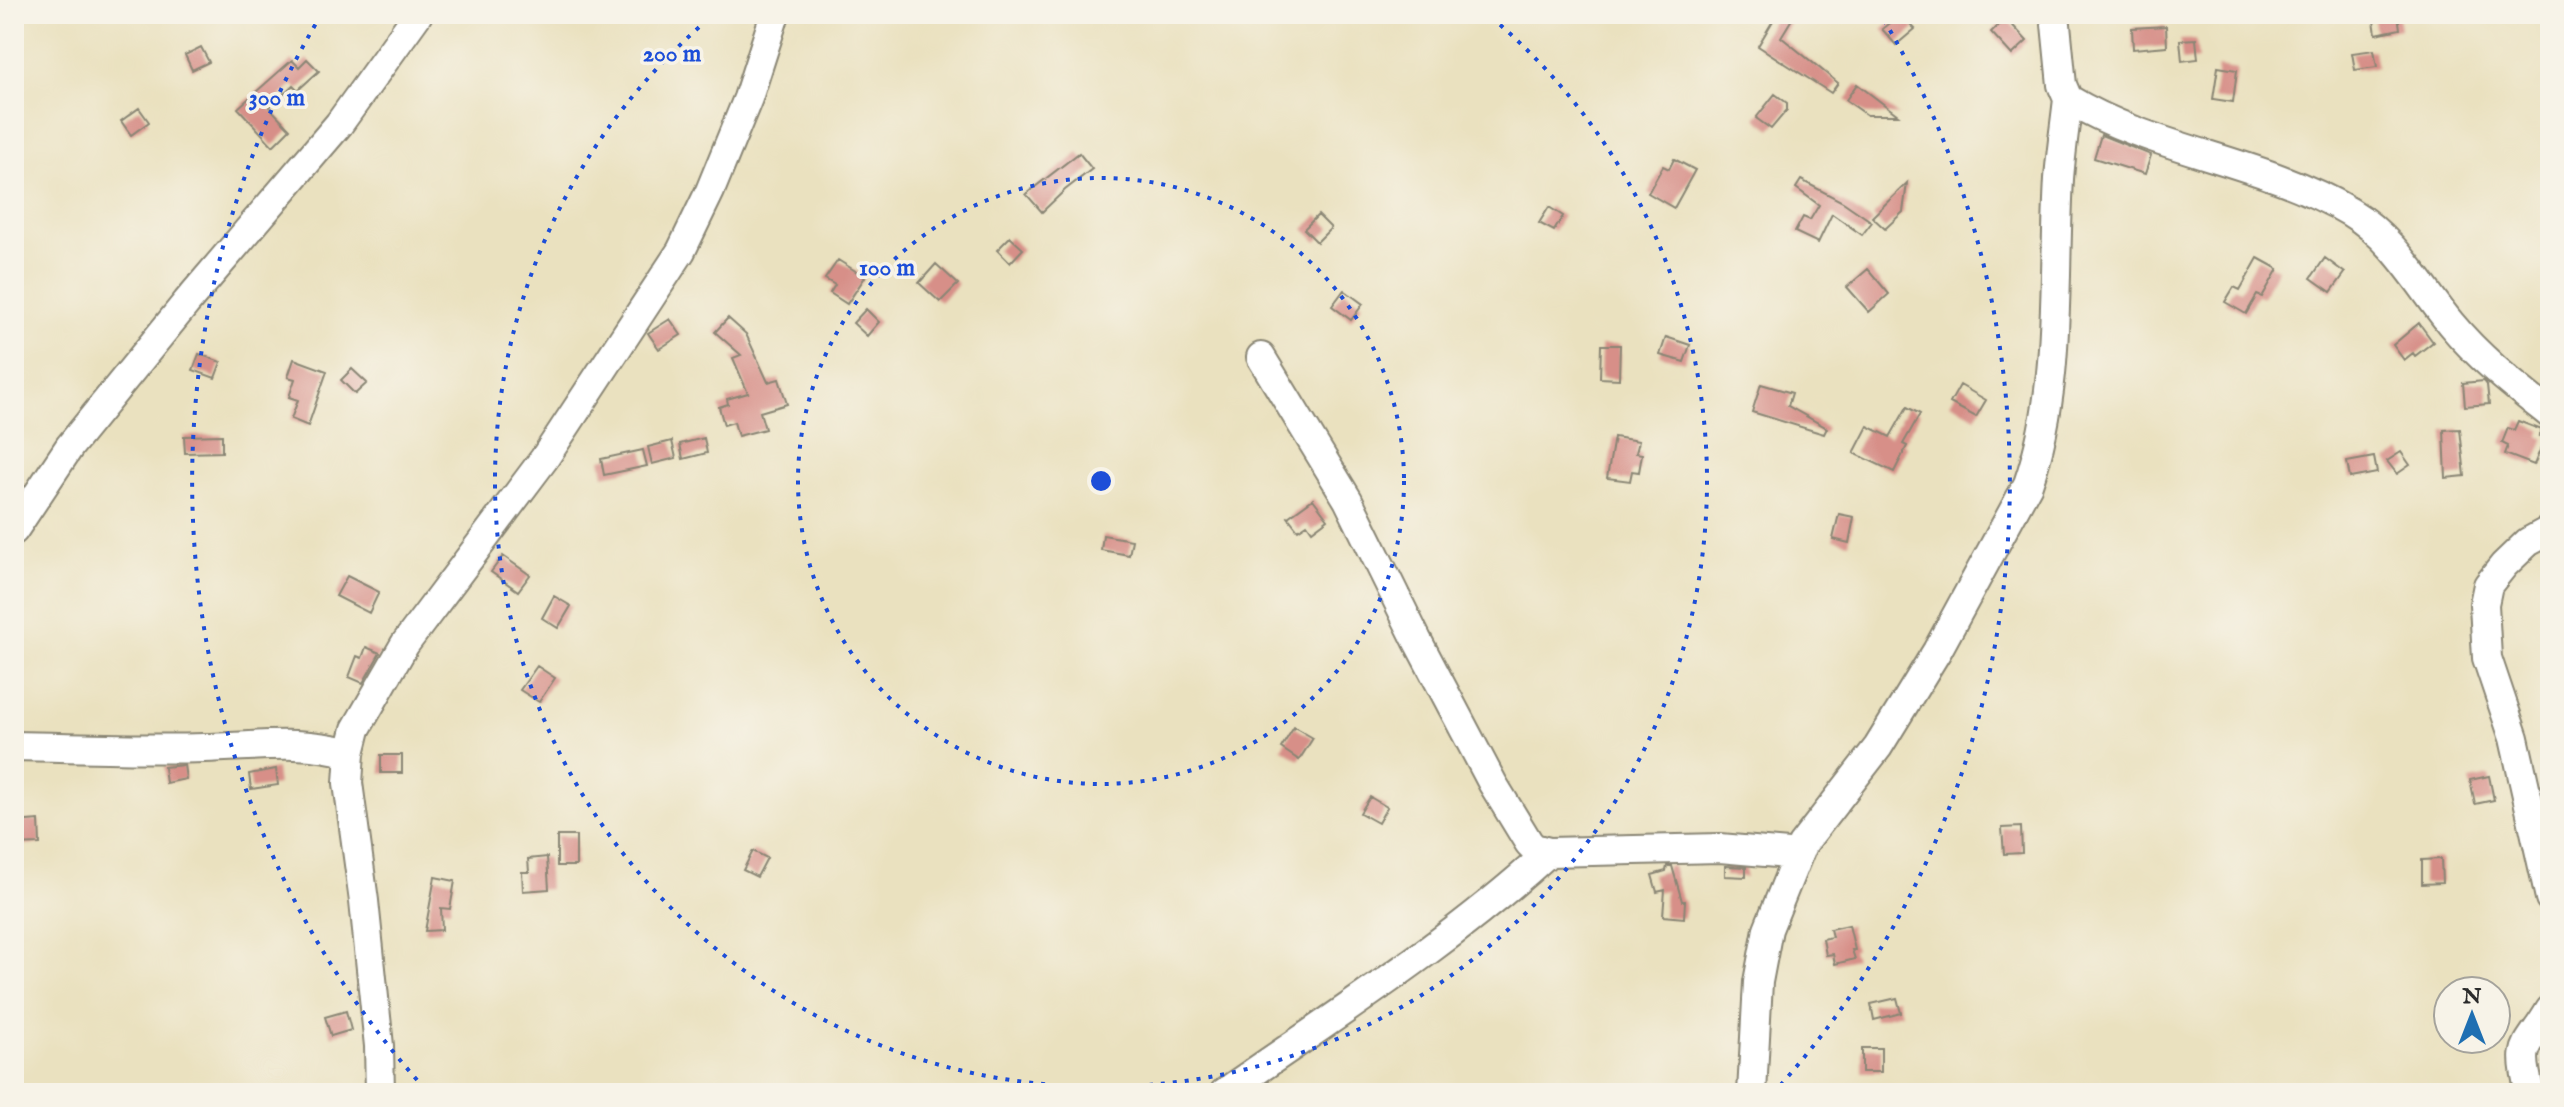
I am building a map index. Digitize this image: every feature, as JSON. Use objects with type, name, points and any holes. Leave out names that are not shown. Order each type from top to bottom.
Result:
[{"type":"street","points":[[16,522],[70,446],[187,302],[339,124],[418,14]]},
{"type":"street","points":[[380,1093],[379,1046],[348,783],[350,753],[356,729],[405,644],[544,459],[681,251],[710,191],[748,98],[775,14]]},
{"type":"street","points":[[1752,1093],[1755,1025],[1768,929],[1802,845],[1878,747],[1930,663],[2028,484],[2041,444],[2053,362],[2059,177],[2068,99],[2062,85],[2055,14]]},
{"type":"street","points":[[2068,99],[2125,129],[2280,178],[2352,214],[2380,234],[2485,361],[2550,414]]},
{"type":"street","points":[[1261,357],[1348,500],[1493,784],[1534,848],[1549,852],[1720,848],[1788,854],[1796,860]]},
{"type":"street","points":[[2550,530],[2528,542],[2504,565],[2488,585],[2484,604],[2487,658],[2514,738],[2550,898]]},
{"type":"street","points":[[14,746],[207,748],[287,743],[328,747],[350,753]]},
{"type":"street","points":[[1224,1093],[1487,906],[1549,852]]},
{"type":"street","points":[[2530,1093],[2523,1064],[2525,1045],[2550,1010]]},
{"type":"building","points":[[1777,14],[1795,14],[1781,37],[1838,83],[1831,93],[1758,46]]},
{"type":"building","points":[[1900,14],[1915,29],[1896,45],[1882,29]]},
{"type":"building","points":[[2373,14],[2398,14],[2400,29],[2376,34]]},
{"type":"building","points":[[2006,18],[2027,41],[2012,55],[1991,32]]},
{"type":"building","points":[[2166,26],[2167,46],[2133,49],[2132,28]]},
{"type":"building","points":[[2196,39],[2198,59],[2182,61],[2180,40]]},
{"type":"building","points":[[201,47],[209,62],[192,70],[185,55]]},
{"type":"building","points":[[2374,50],[2377,67],[2355,70],[2352,53]]},
{"type":"building","points":[[307,59],[319,71],[298,90],[293,85],[269,107],[290,129],[273,146],[238,108],[292,60],[299,67]]},
{"type":"building","points":[[2218,67],[2237,70],[2233,102],[2213,99]]},
{"type":"building","points":[[1857,84],[1898,115],[1867,115],[1846,100]]},
{"type":"building","points":[[1775,94],[1787,103],[1787,110],[1771,129],[1756,118]]},
{"type":"building","points":[[139,108],[149,122],[131,135],[121,121]]},
{"type":"building","points":[[2101,135],[2151,155],[2145,174],[2094,158]]},
{"type":"building","points":[[1079,153],[1092,169],[1042,212],[1026,194]]},
{"type":"building","points":[[1674,159],[1695,170],[1674,208],[1648,193],[1663,166],[1669,169]]},
{"type":"building","points":[[1801,180],[1843,202],[1872,222],[1862,235],[1832,214],[1818,243],[1795,232],[1803,217],[1810,220],[1819,205],[1796,188]]},
{"type":"building","points":[[1907,183],[1903,212],[1885,229],[1872,217]]},
{"type":"building","points":[[1549,207],[1563,216],[1554,231],[1539,223]]},
{"type":"building","points":[[1318,215],[1331,228],[1317,242],[1304,229]]},
{"type":"building","points":[[1010,237],[1023,249],[1010,263],[997,250]]},
{"type":"building","points":[[2258,258],[2278,269],[2262,297],[2257,295],[2246,314],[2225,302],[2234,287],[2240,290]]},
{"type":"building","points":[[2325,258],[2345,273],[2331,292],[2311,278]]},
{"type":"building","points":[[838,260],[865,277],[847,304],[830,293],[835,285],[825,279]]},
{"type":"building","points":[[936,264],[958,284],[940,302],[919,283]]},
{"type":"building","points":[[1868,269],[1889,294],[1869,312],[1847,287]]},
{"type":"building","points":[[1344,290],[1363,304],[1351,320],[1332,306]]},
{"type":"building","points":[[866,309],[879,322],[867,336],[853,323]]},
{"type":"building","points":[[728,318],[746,334],[768,382],[779,379],[787,404],[760,412],[765,429],[738,436],[734,422],[724,425],[719,407],[728,404],[727,399],[748,393],[733,358],[741,355],[715,332]]},
{"type":"building","points":[[670,319],[681,335],[659,349],[648,333]]},
{"type":"building","points":[[2419,323],[2433,342],[2415,356],[2413,353],[2404,360],[2393,345]]},
{"type":"building","points":[[1666,337],[1690,345],[1684,362],[1660,355]]},
{"type":"building","points":[[1601,345],[1620,345],[1619,379],[1600,378]]},
{"type":"building","points":[[199,354],[221,362],[215,378],[193,370]]},
{"type":"building","points":[[294,359],[327,371],[308,426],[291,419],[298,400],[289,397],[295,379],[288,377]]},
{"type":"building","points":[[352,369],[367,383],[355,394],[341,380]]},
{"type":"building","points":[[2484,381],[2489,404],[2465,406],[2463,383]]},
{"type":"building","points":[[1761,384],[1792,393],[1788,406],[1827,428],[1824,434],[1752,412]]},
{"type":"building","points":[[1960,385],[1986,400],[1976,417],[1950,403]]},
{"type":"building","points":[[1907,407],[1920,414],[1903,444],[1907,446],[1894,472],[1854,453],[1868,426],[1890,437]]},
{"type":"building","points":[[2518,421],[2542,430],[2539,436],[2545,438],[2534,465],[2505,454],[2508,446],[2502,443],[2508,428],[2514,430]]},
{"type":"building","points":[[2460,429],[2465,476],[2446,478],[2444,430]]},
{"type":"building","points":[[222,435],[222,452],[185,453],[184,436]]},
{"type":"building","points":[[1614,437],[1639,441],[1636,453],[1642,454],[1639,472],[1632,471],[1630,481],[1607,478]]},
{"type":"building","points":[[704,438],[707,453],[683,459],[680,444]]},
{"type":"building","points":[[672,441],[676,458],[652,464],[648,447]]},
{"type":"building","points":[[643,450],[647,466],[604,475],[601,459]]},
{"type":"building","points":[[2401,452],[2410,465],[2397,474],[2387,461]]},
{"type":"building","points":[[2374,457],[2377,473],[2350,478],[2347,462]]},
{"type":"building","points":[[1313,499],[1328,519],[1312,531],[1307,524],[1298,530],[1288,517]]},
{"type":"building","points":[[1839,514],[1854,517],[1849,543],[1833,539]]},
{"type":"building","points":[[1103,535],[1132,540],[1129,555],[1101,550]]},
{"type":"building","points":[[503,556],[530,575],[518,591],[491,572]]},
{"type":"building","points":[[347,576],[379,592],[369,613],[336,596]]},
{"type":"building","points":[[554,596],[571,606],[558,628],[542,618]]},
{"type":"building","points":[[366,647],[380,653],[363,683],[349,677],[357,656],[362,658]]},
{"type":"building","points":[[537,666],[555,678],[539,702],[520,690]]},
{"type":"building","points":[[1294,727],[1313,738],[1299,760],[1281,748]]},
{"type":"building","points":[[381,755],[402,755],[402,773],[381,773]]},
{"type":"building","points":[[184,765],[186,779],[166,783],[164,767]]},
{"type":"building","points":[[276,769],[278,785],[251,789],[249,774]]},
{"type":"building","points":[[2489,776],[2494,800],[2475,804],[2470,780]]},
{"type":"building","points":[[1370,797],[1387,807],[1378,823],[1360,813]]},
{"type":"building","points":[[39,820],[40,844],[14,845],[14,822]]},
{"type":"building","points":[[2021,827],[2022,853],[2004,854],[2002,828]]},
{"type":"building","points":[[557,836],[576,836],[576,866],[557,866]]},
{"type":"building","points":[[753,851],[767,858],[757,877],[743,870]]},
{"type":"building","points":[[547,857],[549,889],[523,891],[522,872],[529,872],[528,859]]},
{"type":"building","points":[[2441,859],[2442,883],[2422,884],[2422,860]]},
{"type":"building","points":[[1667,866],[1672,866],[1682,901],[1685,901],[1684,918],[1663,916],[1665,890],[1657,892],[1652,875],[1666,871]]},
{"type":"building","points":[[1725,866],[1746,867],[1746,877],[1725,876]]},
{"type":"building","points":[[435,877],[455,881],[450,909],[441,908],[442,930],[425,931]]},
{"type":"building","points":[[1849,925],[1855,959],[1835,964],[1833,954],[1826,955],[1823,939],[1832,937],[1830,929]]},
{"type":"building","points":[[1897,998],[1901,1013],[1874,1020],[1871,1004]]},
{"type":"building","points":[[346,1011],[351,1030],[331,1036],[325,1017]]},
{"type":"building","points":[[1862,1048],[1881,1048],[1881,1072],[1862,1072]]}]
